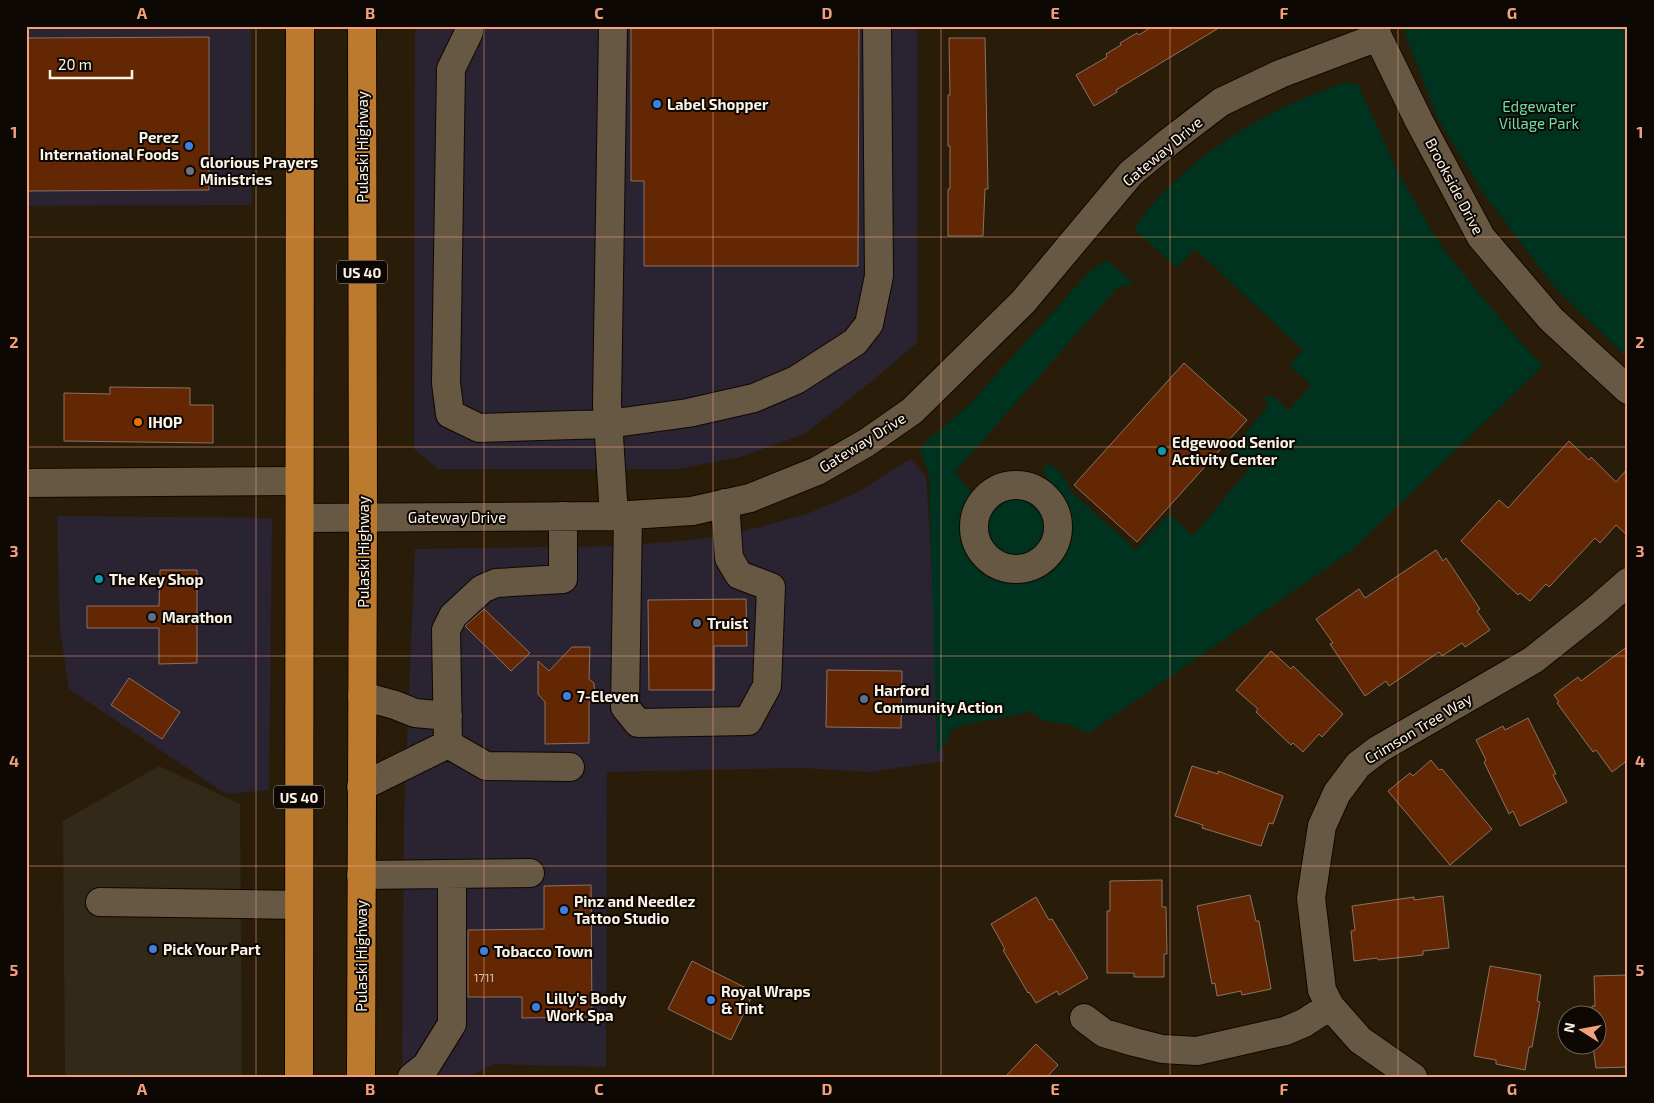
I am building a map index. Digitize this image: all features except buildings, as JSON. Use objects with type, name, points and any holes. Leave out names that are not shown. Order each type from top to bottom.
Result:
[{"type":"highway","name":"US 40","points":[[299,1077],[300,26]]},
{"type":"highway","name":"Pulaski Highway","points":[[361,1077],[362,26]]},
{"type":"street","points":[[469,26],[469,32],[451,69],[446,383],[450,414],[479,428],[608,424],[688,413],[754,398],[796,380],[855,342],[869,324],[879,276],[877,26]]},
{"type":"street","points":[[613,26],[607,384],[608,424],[621,516],[625,707],[638,723],[748,721],[767,686],[771,587],[739,575],[729,558],[725,503]]},
{"type":"street","name":"Gateway Drive","points":[[300,518],[621,516],[692,511],[750,498],[817,471],[866,443],[912,411],[1023,302],[1131,173],[1170,141],[1221,102],[1377,31]]},
{"type":"street","name":"Brookside Drive","points":[[1377,31],[1420,121],[1481,237],[1551,320],[1628,390]]},
{"type":"street","points":[[26,483],[300,481]]},
{"type":"street","points":[[448,744],[446,630],[453,616],[482,589],[496,583],[563,579],[563,516]]},
{"type":"street","name":"Crimson Tree Way","points":[[1414,1077],[1360,1040],[1330,1006],[1322,990],[1311,898],[1322,826],[1337,793],[1358,765],[1379,749],[1533,660],[1628,582]]},
{"type":"street","points":[[362,696],[395,705],[415,713],[448,716]]},
{"type":"street","points":[[361,787],[448,744]]},
{"type":"street","points":[[448,744],[486,766],[570,767]]},
{"type":"street","points":[[361,875],[530,873]]},
{"type":"street","points":[[412,1077],[426,1066],[452,1024],[452,874]]},
{"type":"street","points":[[100,902],[299,905]]},
{"type":"street","points":[[1084,1018],[1104,1033],[1134,1042],[1162,1049],[1197,1051],[1285,1031],[1304,1023],[1330,1006]]},
{"type":"shaded area","points":[[26,26],[251,26],[252,205],[26,206]]},
{"type":"shaded area","points":[[415,26],[917,26],[917,343],[804,434],[740,457],[677,469],[438,469],[414,449]]},
{"type":"shaded area","points":[[910,459],[926,475],[944,761],[870,772],[803,768],[607,772],[606,1067],[494,1064],[468,1077],[402,1077],[404,814],[415,549],[612,546],[726,536],[807,514],[856,493]]},
{"type":"shaded area","points":[[57,516],[272,518],[269,790],[226,794],[69,689],[60,631]]},
{"type":"shaded area","name":"Pick Your Part","points":[[159,766],[240,804],[242,1077],[65,1077],[63,821]]},
{"type":"green space","name":"Edgewater Village Park","points":[[1402,26],[1628,26],[1628,358],[1555,288],[1482,191],[1437,117]]},
{"type":"green space","points":[[1347,82],[1358,85],[1399,174],[1443,249],[1501,320],[1543,366],[1351,551],[1089,733],[1070,725],[1045,721],[1031,712],[967,724],[952,729],[947,741],[937,754],[929,474],[919,448],[969,405],[1090,271],[1107,260],[1134,284],[1118,287],[955,472],[973,495],[967,504],[963,529],[967,548],[981,568],[1004,578],[1037,574],[1058,559],[1069,535],[1067,513],[1043,471],[1044,467],[1049,464],[1063,475],[1071,492],[1136,550],[1169,514],[1193,536],[1249,469],[1230,452],[1269,405],[1264,399],[1267,396],[1273,396],[1289,410],[1311,385],[1292,368],[1291,364],[1303,350],[1195,249],[1179,266],[1174,265],[1136,231],[1136,227],[1155,201],[1189,168],[1230,137],[1298,101]]},
{"type":"green space","points":[[1015,491],[1028,494],[1039,501],[1046,512],[1049,525],[1046,538],[1039,549],[1028,556],[1015,559],[1002,556],[991,549],[984,538],[981,525],[984,512],[991,501],[1002,494]]},
{"type":"place","name":"Label Shopper","points":[[657,104]]},
{"type":"place","name":"Perez International Foods","points":[[189,146]]},
{"type":"place","name":"Glorious Prayers Ministries","points":[[190,171]]},
{"type":"place","name":"IHOP","points":[[138,422]]},
{"type":"place","name":"Edgewood Senior Activity Center","points":[[1162,451]]},
{"type":"place","name":"The Key Shop","points":[[99,579]]},
{"type":"place","name":"Marathon","points":[[152,617]]},
{"type":"place","name":"Truist","points":[[697,623]]},
{"type":"place","name":"7-Eleven","points":[[567,696]]},
{"type":"place","name":"Harford Community Action","points":[[864,699]]},
{"type":"place","name":"Pinz and Needlez Tattoo Studio","points":[[564,910]]},
{"type":"place","name":"Pick Your Part","points":[[153,949]]},
{"type":"place","name":"Tobacco Town","points":[[484,951]]},
{"type":"place","name":"Royal Wraps & Tint","points":[[711,1000]]},
{"type":"place","name":"Lilly's Body Work Spa","points":[[536,1007]]}]
